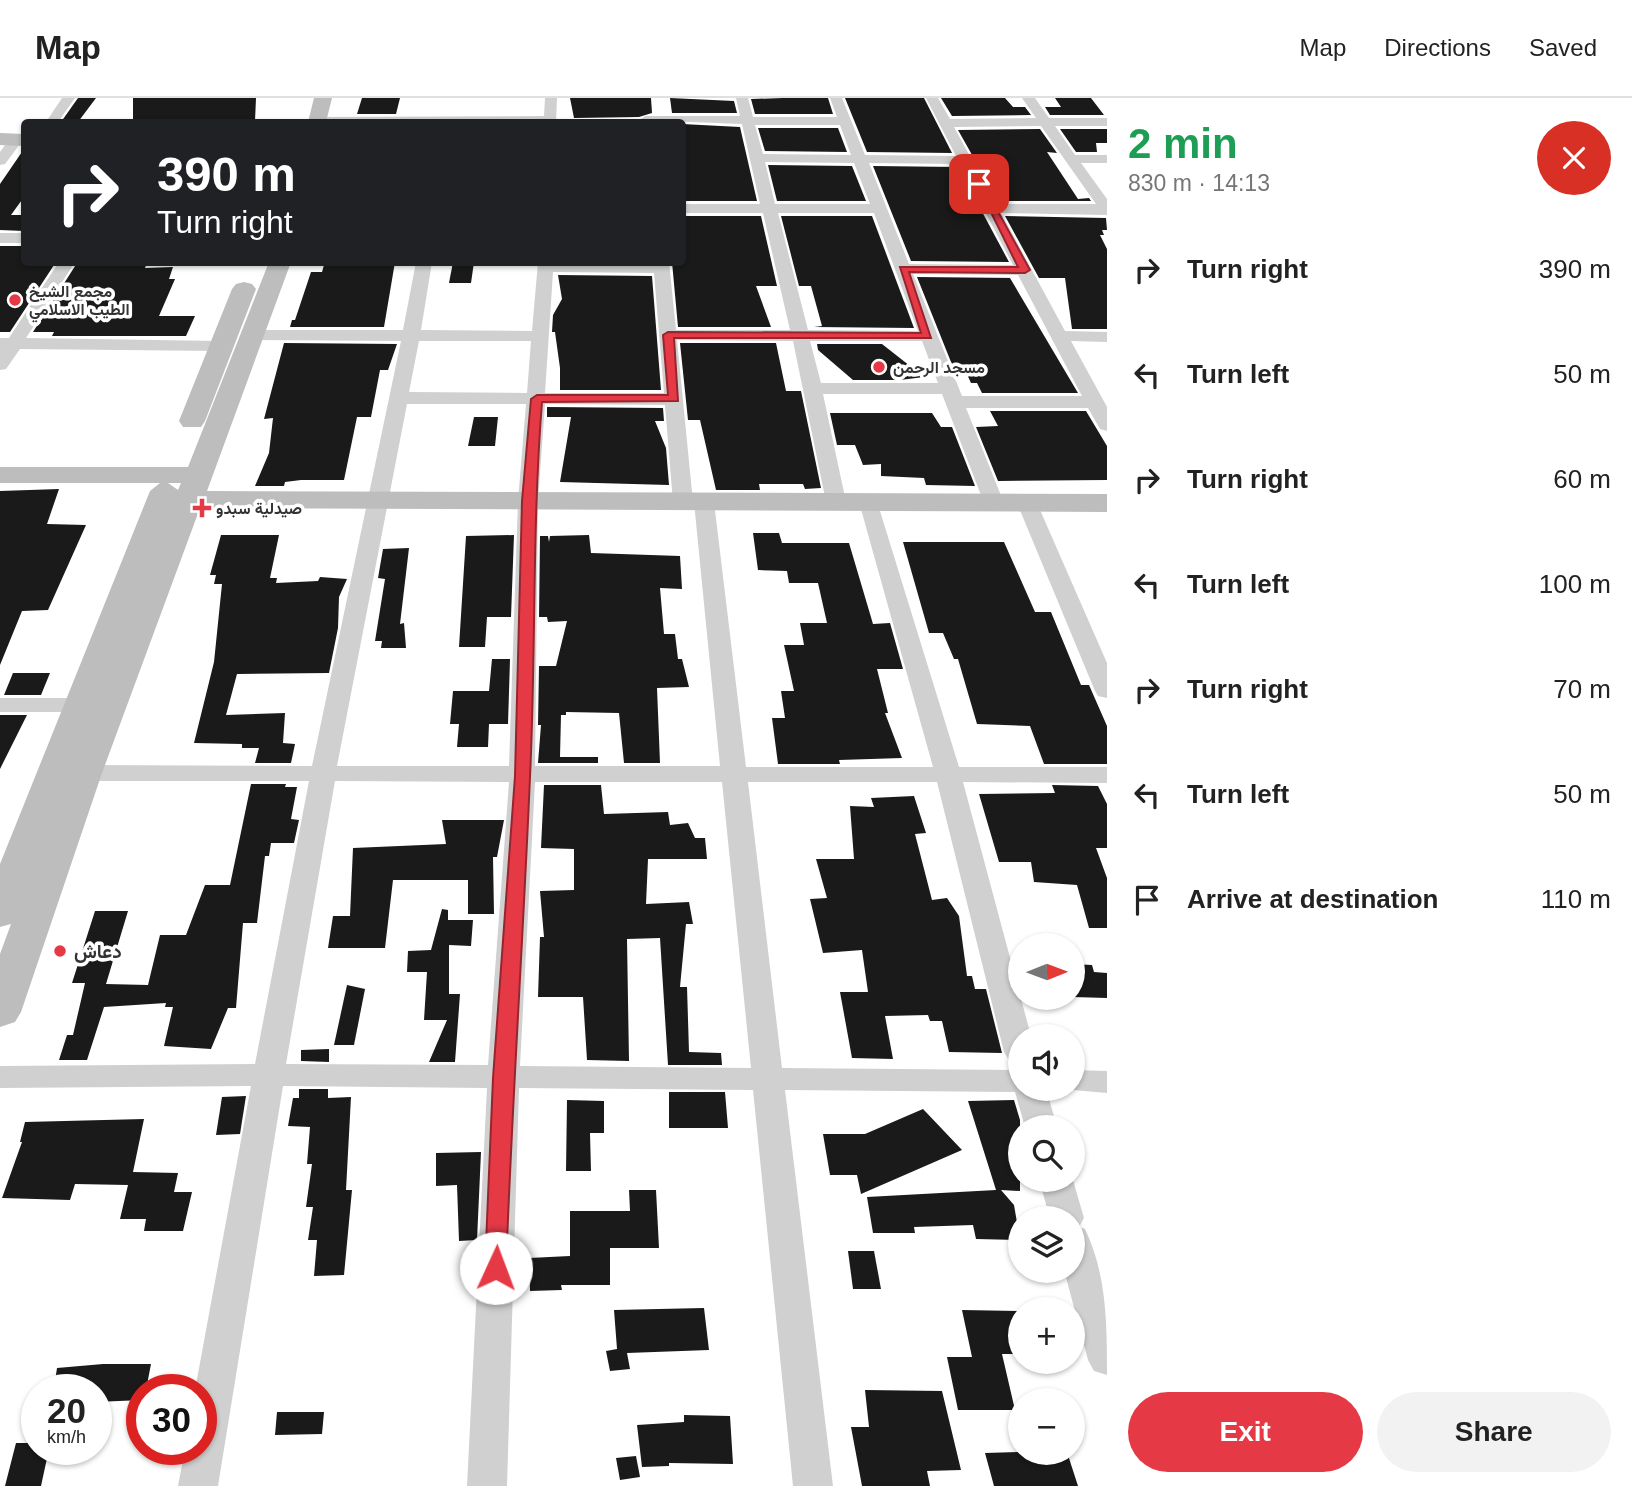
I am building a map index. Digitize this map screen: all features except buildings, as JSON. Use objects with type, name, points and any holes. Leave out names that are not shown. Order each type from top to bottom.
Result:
[{"type":"main road","points":[[318,119],[323,98]]},
{"type":"main road","points":[[0,1012],[5,981],[83,773],[179,487],[220,346],[253,266]]},
{"type":"main road","points":[[0,914],[79,705],[179,487],[253,335],[279,266]]},
{"type":"main road","points":[[0,475],[374,500],[1107,503]]},
{"type":"street","points":[[54,119],[69,98]]},
{"type":"street","points":[[550,119],[551,98]]},
{"type":"street","points":[[743,98],[767,209],[813,388],[836,502]]},
{"type":"street","points":[[836,98],[842,121],[903,269],[993,503]]},
{"type":"street","points":[[932,98],[1107,425]]},
{"type":"street","points":[[1028,98],[1107,209]]},
{"type":"street","points":[[645,117],[842,121]]},
{"type":"street","points":[[397,119],[500,119]]},
{"type":"street","points":[[947,122],[1107,122]]},
{"type":"street","points":[[0,161],[13,137]]},
{"type":"street","points":[[756,158],[965,160]]},
{"type":"street","points":[[1073,159],[1107,159]]},
{"type":"street","points":[[686,208],[877,209]]},
{"type":"street","points":[[992,208],[1107,209]]},
{"type":"street","points":[[0,238],[21,238]]},
{"type":"street","points":[[0,365],[7,344],[64,266]]},
{"type":"street","points":[[198,1486],[267,1075],[374,500],[412,335],[423,266]]},
{"type":"street","points":[[487,1486],[503,1078],[522,776],[528,501],[545,266]]},
{"type":"street","points":[[662,266],[674,399],[694,502],[736,774],[813,1486]]},
{"type":"street","points":[[903,269],[1025,270]]},
{"type":"street","points":[[253,335],[539,335]]},
{"type":"street","points":[[668,335],[927,336]]},
{"type":"street","points":[[1060,336],[1107,337]]},
{"type":"street","points":[[7,344],[220,346]]},
{"type":"street","points":[[813,388],[1095,402]]},
{"type":"street","points":[[398,398],[674,399]]},
{"type":"street","points":[[869,502],[948,775],[1013,1024]]},
{"type":"street","points":[[1027,503],[1107,691]]},
{"type":"street","points":[[0,705],[79,705]]},
{"type":"street","points":[[83,773],[323,772],[522,776],[1107,775]]},
{"type":"street","points":[[0,1077],[267,1075],[1008,1081]]},
{"type":"street","points":[[1085,1082],[1107,1082]]},
{"type":"street","points":[[1085,1282],[1107,1360]]},
{"type":"place","name":"مجمع الشيخ الطيب الاسلامي","points":[[15,300]]},
{"type":"place","name":"مسجد الرحمن","points":[[879,367]]},
{"type":"place","name":"صيدلية سبدو","points":[[202,508]]},
{"type":"place","name":"دعاش","points":[[60,951]]},
{"type":"route","points":[[496,1268],[503,1078],[522,776],[528,501],[537,399],[674,399],[668,335],[927,336],[903,269],[1025,270],[979,184]]}]
